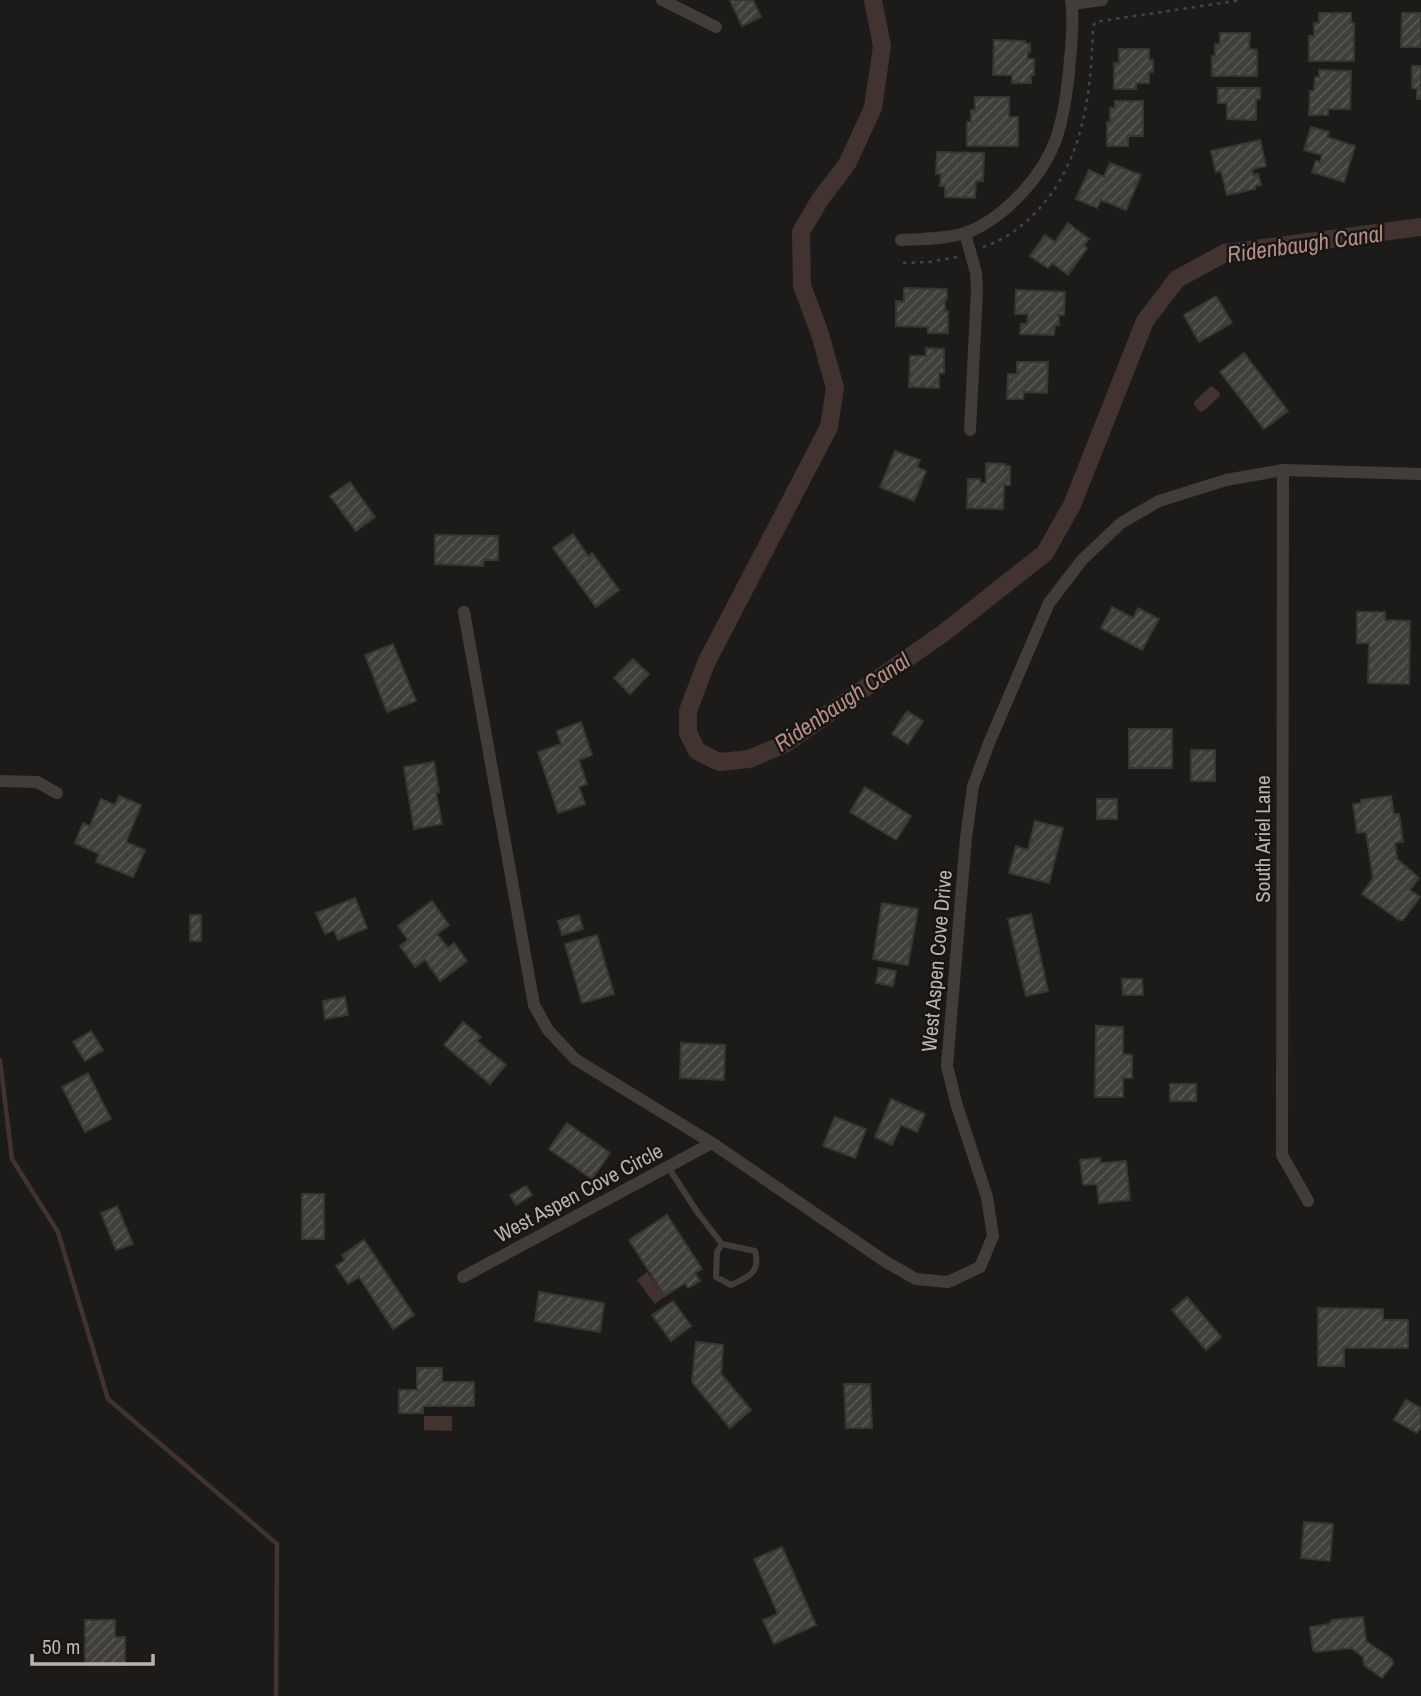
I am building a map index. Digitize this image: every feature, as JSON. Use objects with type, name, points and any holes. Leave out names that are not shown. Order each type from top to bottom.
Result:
[{"type":"street","points":[[662,0],[716,27]]},
{"type":"street","points":[[901,240],[965,233],[993,218],[1021,196],[1056,141],[1063,112],[1072,45],[1071,2],[1102,0]]},
{"type":"street","points":[[965,233],[976,273],[977,289],[970,429]]},
{"type":"street","name":"West Aspen Cove Drive","points":[[464,612],[534,1005],[548,1030],[575,1059],[712,1143],[886,1262],[916,1279],[948,1282],[980,1267],[993,1236],[987,1197],[957,1106],[947,1066],[966,838],[973,786],[1049,603],[1082,560],[1121,523],[1159,501],[1226,480],[1283,470],[1421,474]]},
{"type":"street","name":"South Ariel Lane","points":[[1283,470],[1282,1155],[1308,1201]]},
{"type":"street","points":[[0,781],[37,782],[57,793]]},
{"type":"street","name":"West Aspen Cove Circle","points":[[463,1277],[712,1143]]},
{"type":"lane","points":[[668,1167],[722,1244],[755,1251],[757,1259],[751,1275],[731,1285],[716,1277],[716,1252],[722,1244]]},
{"type":"shaded area","points":[[1211,386],[1220,393],[1219,397],[1200,412],[1194,402]]},
{"type":"shaded area","points":[[647,1272],[665,1296],[655,1304],[637,1280]]},
{"type":"shaded area","points":[[424,1416],[452,1416],[452,1431],[424,1430]]},
{"type":"building","points":[[730,0],[753,0],[761,17],[742,26]]},
{"type":"building","points":[[1319,13],[1351,13],[1351,23],[1354,23],[1354,61],[1309,61],[1309,36],[1314,36],[1314,23],[1319,23]]},
{"type":"building","points":[[1402,13],[1421,13],[1421,47],[1401,47]]},
{"type":"building","points":[[1220,33],[1250,33],[1249,49],[1257,50],[1257,76],[1212,76],[1212,56],[1215,56],[1215,44],[1220,44]]},
{"type":"building","points":[[994,40],[1025,41],[1030,44],[1027,59],[1034,59],[1031,83],[1012,83],[1012,75],[993,75]]},
{"type":"building","points":[[1119,49],[1149,49],[1153,72],[1149,72],[1149,83],[1136,83],[1136,89],[1114,89],[1114,63],[1119,63]]},
{"type":"building","points":[[1412,66],[1421,66],[1421,99],[1417,99],[1417,89],[1412,88]]},
{"type":"building","points":[[1319,70],[1351,71],[1350,109],[1328,109],[1328,115],[1309,115],[1310,91],[1314,91],[1315,77],[1319,77]]},
{"type":"building","points":[[1218,88],[1260,88],[1260,99],[1256,99],[1256,120],[1227,119],[1227,103],[1218,103]]},
{"type":"building","points":[[975,97],[1009,97],[1009,117],[1018,117],[1018,146],[967,146],[967,122],[971,122],[971,110],[975,110]]},
{"type":"building","points":[[1115,101],[1143,101],[1143,136],[1128,136],[1128,146],[1107,146],[1107,122],[1110,122],[1110,108],[1115,108]]},
{"type":"building","points":[[1311,127],[1329,132],[1327,137],[1355,146],[1344,182],[1312,172],[1316,161],[1320,162],[1322,155],[1304,150]]},
{"type":"building","points":[[1260,140],[1266,166],[1252,169],[1253,175],[1258,174],[1261,185],[1255,186],[1255,189],[1227,195],[1221,171],[1216,172],[1211,151]]},
{"type":"building","points":[[937,152],[984,153],[983,181],[976,181],[975,198],[945,197],[945,186],[940,186],[941,174],[936,174]]},
{"type":"building","points":[[1110,163],[1141,175],[1126,210],[1101,200],[1097,208],[1076,199],[1089,170],[1104,177]]},
{"type":"building","points":[[1068,223],[1089,239],[1084,245],[1087,248],[1068,275],[1052,263],[1048,268],[1030,256],[1045,235],[1055,242]]},
{"type":"building","points":[[904,288],[947,289],[945,311],[948,311],[948,333],[928,333],[928,327],[896,326],[896,301],[904,302]]},
{"type":"building","points":[[1016,290],[1065,292],[1064,315],[1059,315],[1059,325],[1055,325],[1054,335],[1020,334],[1021,324],[1027,324],[1028,314],[1015,314]]},
{"type":"building","points":[[1216,296],[1232,323],[1199,342],[1184,315]]},
{"type":"building","points":[[926,348],[944,349],[944,373],[939,373],[939,388],[909,387],[910,356],[926,356]]},
{"type":"building","points":[[1244,353],[1288,411],[1264,429],[1220,372]]},
{"type":"building","points":[[1017,362],[1048,362],[1047,393],[1024,392],[1023,399],[1007,399],[1008,374],[1017,374]]},
{"type":"building","points":[[895,451],[920,460],[917,467],[926,471],[914,501],[880,487]]},
{"type":"building","points":[[986,463],[1010,466],[1010,485],[1004,485],[1003,509],[967,508],[968,479],[980,479],[980,483],[986,483]]},
{"type":"building","points":[[350,482],[375,517],[356,531],[330,496]]},
{"type":"building","points":[[573,534],[588,556],[592,553],[619,590],[596,607],[553,548]]},
{"type":"building","points":[[435,535],[498,536],[498,560],[484,560],[483,566],[435,564]]},
{"type":"building","points":[[1112,607],[1133,618],[1138,608],[1159,619],[1142,650],[1101,628]]},
{"type":"building","points":[[1357,612],[1385,612],[1385,620],[1410,621],[1409,684],[1368,683],[1369,643],[1357,643]]},
{"type":"building","points":[[393,644],[416,701],[387,712],[365,655]]},
{"type":"building","points":[[633,659],[649,674],[630,694],[614,678]]},
{"type":"building","points":[[907,711],[923,721],[908,744],[892,734]]},
{"type":"building","points":[[581,722],[592,755],[579,760],[587,784],[579,787],[585,804],[558,813],[538,752],[561,744],[557,731]]},
{"type":"building","points":[[1129,729],[1172,729],[1172,768],[1129,768]]},
{"type":"building","points":[[1191,750],[1215,750],[1215,781],[1191,781]]},
{"type":"building","points":[[434,762],[442,824],[414,829],[404,767]]},
{"type":"building","points":[[865,787],[911,816],[896,840],[850,812]]},
{"type":"building","points":[[119,796],[141,805],[126,842],[145,850],[133,877],[96,862],[99,854],[75,843],[83,823],[90,826],[101,799],[115,805]]},
{"type":"building","points":[[1391,796],[1394,814],[1399,814],[1403,842],[1395,843],[1397,859],[1419,878],[1410,890],[1420,897],[1403,920],[1399,920],[1362,894],[1373,878],[1366,832],[1357,833],[1353,804],[1361,803],[1361,800]]},
{"type":"building","points":[[1097,799],[1117,799],[1117,819],[1097,819]]},
{"type":"building","points":[[1035,821],[1063,828],[1049,883],[1009,873],[1016,846],[1028,850]]},
{"type":"building","points":[[355,898],[367,928],[338,940],[334,930],[325,934],[316,913]]},
{"type":"building","points":[[432,901],[449,925],[437,934],[448,948],[454,943],[467,961],[440,981],[425,960],[415,967],[400,946],[408,940],[398,926]]},
{"type":"building","points":[[882,903],[918,909],[908,965],[873,959]]},
{"type":"building","points":[[1031,914],[1048,991],[1026,996],[1008,919]]},
{"type":"building","points":[[190,915],[201,915],[201,941],[190,941]]},
{"type":"building","points":[[579,915],[583,929],[562,935],[558,921]]},
{"type":"building","points":[[597,935],[614,994],[582,1003],[565,944]]},
{"type":"building","points":[[879,968],[896,971],[893,986],[876,983]]},
{"type":"building","points":[[1122,979],[1142,979],[1143,995],[1123,995]]},
{"type":"building","points":[[345,997],[348,1015],[325,1019],[323,1001]]},
{"type":"building","points":[[463,1022],[481,1037],[477,1041],[506,1065],[490,1084],[444,1045]]},
{"type":"building","points":[[1096,1026],[1123,1027],[1123,1054],[1132,1055],[1132,1078],[1123,1078],[1123,1097],[1095,1097]]},
{"type":"building","points":[[91,1031],[103,1050],[85,1061],[73,1042]]},
{"type":"building","points":[[681,1043],[725,1045],[724,1080],[680,1078]]},
{"type":"building","points":[[88,1073],[111,1119],[85,1132],[62,1087]]},
{"type":"building","points":[[1170,1084],[1196,1084],[1196,1101],[1170,1101]]},
{"type":"building","points":[[891,1099],[925,1114],[917,1132],[901,1125],[892,1145],[875,1137]]},
{"type":"building","points":[[835,1117],[866,1129],[855,1158],[823,1146]]},
{"type":"building","points":[[567,1123],[610,1153],[592,1179],[549,1149]]},
{"type":"building","points":[[1100,1158],[1100,1163],[1126,1161],[1130,1200],[1099,1203],[1097,1184],[1083,1185],[1080,1160]]},
{"type":"building","points":[[526,1186],[532,1195],[516,1205],[510,1195]]},
{"type":"building","points":[[302,1194],[324,1194],[324,1239],[302,1239]]},
{"type":"building","points":[[117,1206],[133,1244],[116,1250],[101,1213]]},
{"type":"building","points":[[667,1215],[702,1269],[695,1273],[700,1281],[688,1288],[685,1283],[665,1296],[629,1240]]},
{"type":"building","points":[[364,1240],[414,1315],[393,1329],[359,1277],[348,1284],[336,1266],[345,1260],[342,1255]]},
{"type":"building","points":[[539,1292],[604,1303],[600,1332],[535,1321]]},
{"type":"building","points":[[1187,1297],[1221,1337],[1206,1350],[1172,1310]]},
{"type":"building","points":[[673,1301],[691,1326],[671,1341],[652,1315]]},
{"type":"building","points":[[1318,1308],[1383,1309],[1383,1320],[1408,1320],[1408,1348],[1344,1348],[1344,1366],[1318,1366]]},
{"type":"building","points":[[696,1342],[723,1345],[721,1374],[751,1410],[730,1428],[692,1382]]},
{"type":"building","points":[[417,1368],[442,1368],[442,1382],[474,1382],[474,1406],[423,1406],[423,1413],[399,1413],[399,1390],[417,1390]]},
{"type":"building","points":[[844,1384],[870,1384],[872,1428],[846,1428]]},
{"type":"building","points":[[1406,1400],[1421,1408],[1421,1427],[1417,1433],[1394,1420]]},
{"type":"building","points":[[1304,1522],[1333,1524],[1330,1561],[1301,1558]]},
{"type":"building","points":[[782,1547],[816,1625],[774,1644],[763,1620],[778,1614],[754,1559]]},
{"type":"building","points":[[1363,1617],[1366,1641],[1392,1659],[1393,1664],[1382,1678],[1364,1665],[1363,1657],[1351,1648],[1316,1652],[1313,1650],[1310,1627],[1329,1624],[1332,1620]]},
{"type":"building","points":[[85,1620],[115,1620],[115,1637],[125,1637],[125,1665],[85,1665]]},
{"type":"waterway","name":"Ridenbaugh Canal","points":[[873,0],[882,46],[873,108],[847,164],[819,201],[801,232],[802,286],[820,334],[835,388],[829,427],[706,663],[688,711],[688,733],[697,751],[719,762],[749,759],[785,744],[945,632],[1045,553],[1072,505],[1145,321],[1177,279],[1225,253],[1421,227]]},
{"type":"waterway","points":[[0,1060],[12,1159],[58,1232],[108,1399],[277,1544],[276,1696]]}]
